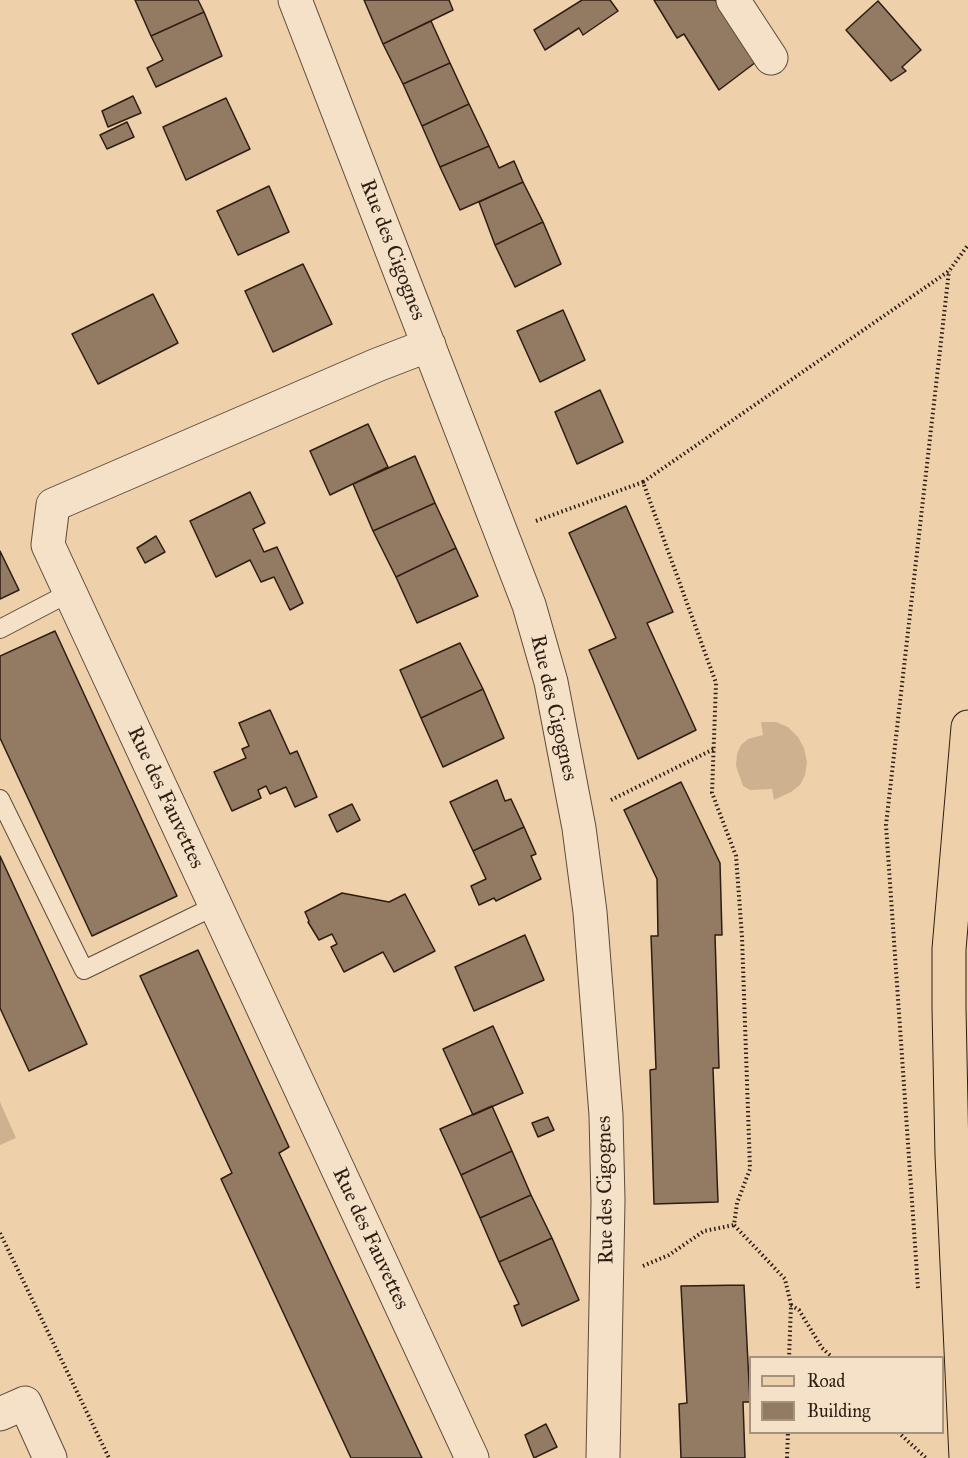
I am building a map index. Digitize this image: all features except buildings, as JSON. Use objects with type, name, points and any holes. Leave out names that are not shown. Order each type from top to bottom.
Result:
[{"type":"main road","points":[[966,1458],[958,1009],[949,949],[962,865],[968,727]]},
{"type":"street","name":"Rue des Cigognes","points":[[295,0],[529,605],[551,682],[579,828],[590,912],[606,1115],[608,1201],[603,1458]]},
{"type":"street","points":[[733,0],[771,58]]},
{"type":"street","name":"Rue des Fauvettes","points":[[429,345],[377,365],[53,505],[48,546],[472,1458]]},
{"type":"street","points":[[0,1414],[25,1403],[50,1458]]},
{"type":"lane","points":[[0,629],[69,593]]},
{"type":"lane","points":[[0,799],[84,970],[215,906]]},
{"type":"path","points":[[532,523],[643,482],[950,271],[968,245]]},
{"type":"path","points":[[919,1298],[886,825],[950,271]]},
{"type":"path","points":[[643,482],[717,682],[712,793],[736,856],[742,937],[750,1169],[737,1203],[734,1225]]},
{"type":"path","points":[[604,804],[715,748]]},
{"type":"path","points":[[642,1266],[669,1255],[704,1231],[734,1225]]},
{"type":"path","points":[[734,1225],[785,1279],[790,1305],[789,1356]]},
{"type":"path","points":[[0,1233],[110,1458]]},
{"type":"path","points":[[790,1305],[799,1310],[822,1348],[831,1356]]},
{"type":"path","points":[[787,1458],[788,1434]]},
{"type":"path","points":[[900,1434],[926,1458]]},
{"type":"shaded area","points":[[761,722],[776,722],[788,727],[798,737],[804,748],[807,762],[805,775],[800,785],[774,800],[772,789],[750,790],[743,786],[736,766],[737,754],[741,745],[748,739],[763,735]]},
{"type":"shaded area","points":[[0,1102],[16,1138],[0,1145]]}]
